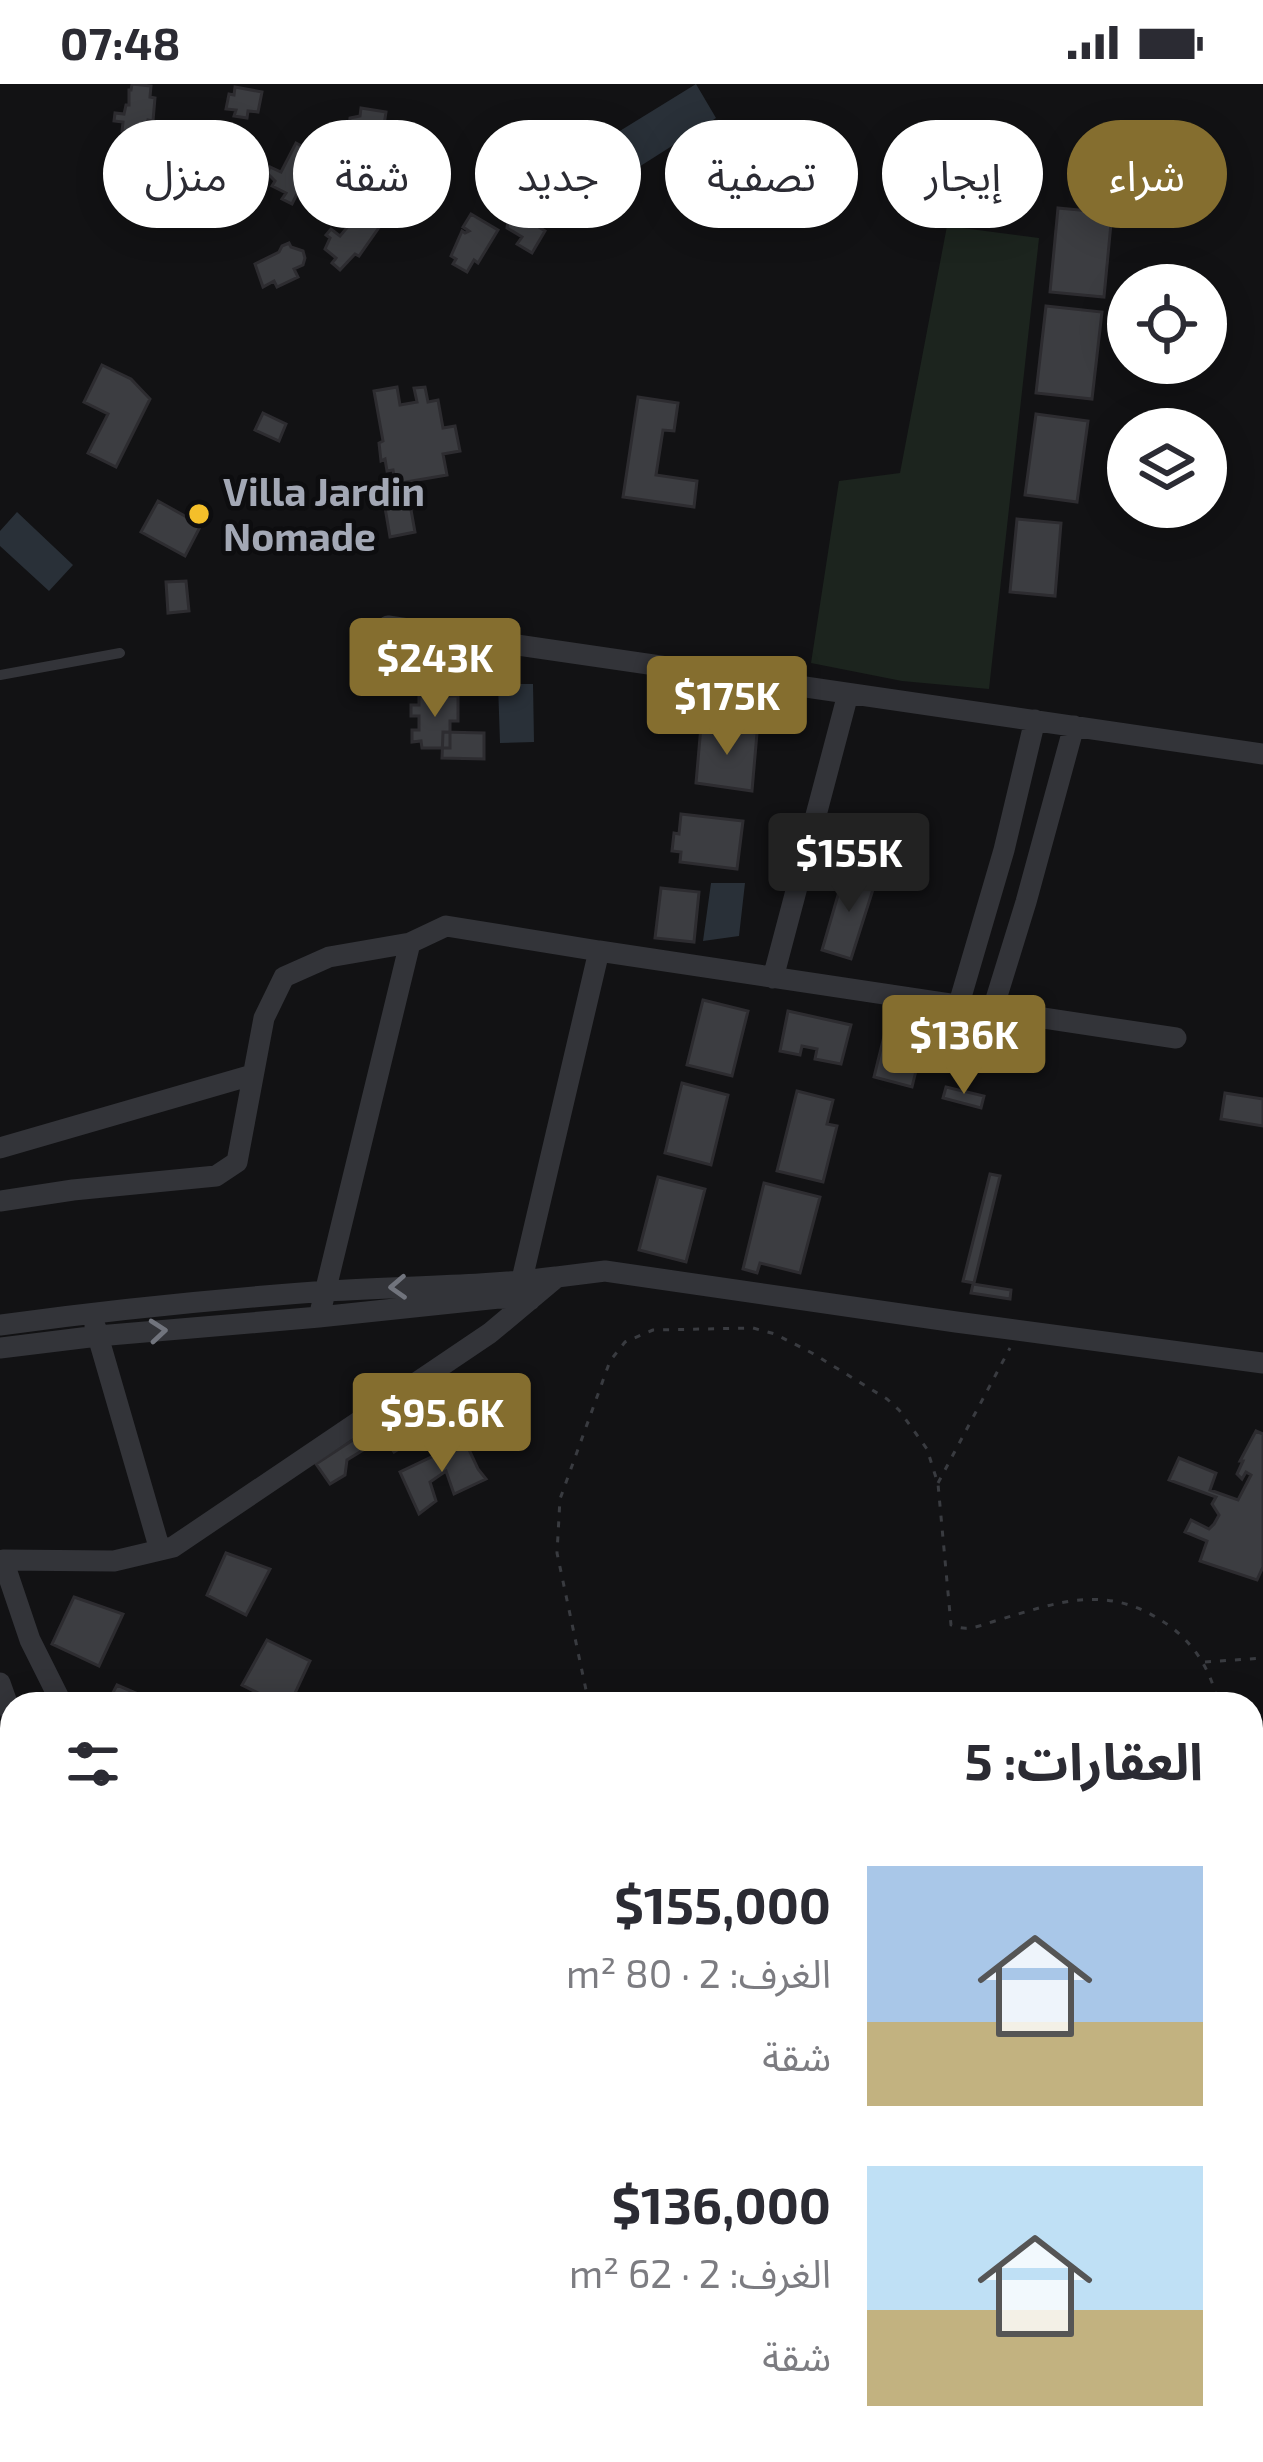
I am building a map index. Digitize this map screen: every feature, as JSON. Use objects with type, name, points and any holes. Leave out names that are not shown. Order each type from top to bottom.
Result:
[{"type":"street","points":[[388,626],[1263,754]]},
{"type":"street","points":[[773,978],[848,694]]},
{"type":"street","points":[[958,1006],[1035,720]]},
{"type":"street","points":[[992,1012],[1074,726]]},
{"type":"street","points":[[990,899],[1027,902]]},
{"type":"street","points":[[0,1201],[216,1176],[237,1162],[264,1018],[284,977],[328,957],[410,943],[446,926],[1176,1038]]},
{"type":"street","points":[[319,1317],[410,943]]},
{"type":"street","points":[[56,1692],[30,1640],[2,1560],[114,1561],[173,1547],[490,1333],[523,1293],[599,951]]},
{"type":"street","points":[[0,1148],[252,1075]]},
{"type":"street","points":[[0,1348],[523,1293],[556,1276],[605,1270],[1263,1364]]},
{"type":"street","points":[[0,1325],[91,1312],[325,1292],[523,1293]]},
{"type":"street","points":[[91,1312],[160,1550]]},
{"type":"lane","points":[[0,675],[120,653]]},
{"type":"path","points":[[586,1692],[557,1552],[557,1518],[566,1480],[610,1361],[625,1342],[653,1330],[753,1328],[794,1342],[887,1399],[926,1449],[938,1484],[954,1627],[969,1629],[1061,1602],[1103,1598],[1129,1604],[1151,1613],[1185,1638],[1203,1662],[1214,1692]]},
{"type":"path","points":[[938,1484],[1019,1331]]},
{"type":"path","points":[[1203,1662],[1263,1658]]},
{"type":"shaded area","points":[[696,84],[716,118],[665,120],[665,150],[641,166],[638,120]]},
{"type":"shaded area","points":[[947,228],[1039,238],[989,689],[902,681],[811,663],[839,481],[900,473]]},
{"type":"shaded area","points":[[17,512],[73,565],[49,591],[0,546],[0,531]]},
{"type":"shaded area","points":[[498,684],[533,684],[534,742],[500,743]]},
{"type":"shaded area","points":[[711,883],[745,883],[739,936],[703,941]]},
{"type":"building","points":[[132,84],[151,86],[153,120],[114,120],[115,113],[124,114]]},
{"type":"building","points":[[235,87],[262,92],[258,112],[248,111],[247,118],[226,109]]},
{"type":"building","points":[[361,108],[386,112],[385,120],[350,120],[360,116]]},
{"type":"building","points":[[293,149],[292,204],[282,199],[286,193],[272,186],[270,167],[281,172]]},
{"type":"building","points":[[1058,208],[1067,209],[1067,228],[1111,228],[1104,297],[1050,292]]},
{"type":"building","points":[[471,214],[475,228],[498,230],[467,272],[453,264],[456,259],[451,256],[462,231],[469,231],[463,227]]},
{"type":"building","points":[[347,228],[379,228],[359,256],[355,254],[340,270],[332,263],[336,258],[325,249],[331,229],[340,236]]},
{"type":"building","points":[[507,228],[545,231],[532,253],[517,244],[522,237]]},
{"type":"building","points":[[289,243],[303,251],[305,258],[294,269],[298,277],[277,287],[274,281],[263,287],[255,264]]},
{"type":"building","points":[[1046,306],[1102,312],[1092,399],[1036,393]]},
{"type":"building","points":[[102,365],[131,379],[150,399],[116,467],[88,453],[108,414],[84,402]]},
{"type":"building","points":[[397,387],[400,405],[417,402],[414,388],[425,387],[428,402],[438,400],[443,428],[455,426],[460,451],[443,454],[447,475],[406,482],[415,532],[390,537],[382,490],[396,487],[393,470],[387,471],[385,459],[381,461],[379,443],[383,441],[374,391]]},
{"type":"building","points":[[638,397],[678,403],[674,431],[663,430],[656,475],[697,481],[694,507],[623,497]]},
{"type":"building","points":[[263,413],[286,424],[279,441],[255,430]]},
{"type":"building","points":[[1036,414],[1088,421],[1077,502],[1025,495]]},
{"type":"building","points":[[158,501],[201,525],[185,556],[141,532]]},
{"type":"building","points":[[1017,519],[1061,523],[1055,596],[1010,592]]},
{"type":"building","points":[[186,581],[189,611],[168,613],[166,582]]},
{"type":"building","points":[[419,696],[458,696],[458,721],[450,721],[450,748],[422,748],[421,741],[412,742],[412,730],[419,730],[419,716],[411,716],[411,705],[419,705]]},
{"type":"building","points":[[701,726],[757,733],[752,791],[696,783]]},
{"type":"building","points":[[443,732],[484,733],[484,759],[442,758]]},
{"type":"building","points":[[681,814],[743,821],[737,869],[680,862],[681,852],[672,851]]},
{"type":"building","points":[[845,871],[876,880],[851,959],[822,950]]},
{"type":"building","points":[[661,888],[699,892],[694,942],[655,938]]},
{"type":"building","points":[[703,1000],[748,1011],[732,1076],[687,1065]]},
{"type":"building","points":[[788,1011],[851,1025],[841,1064],[815,1059],[817,1049],[802,1046],[800,1055],[780,1051]]},
{"type":"building","points":[[888,1020],[926,1030],[912,1087],[874,1077]]},
{"type":"building","points":[[682,1083],[728,1095],[711,1165],[665,1153]]},
{"type":"building","points":[[946,1087],[984,1096],[981,1108],[943,1098]]},
{"type":"building","points":[[797,1091],[833,1100],[827,1124],[837,1126],[823,1182],[777,1171]]},
{"type":"building","points":[[1225,1093],[1263,1099],[1263,1126],[1221,1119]]},
{"type":"building","points":[[990,1174],[1000,1176],[974,1283],[963,1281]]},
{"type":"building","points":[[658,1177],[705,1189],[686,1262],[639,1250]]},
{"type":"building","points":[[764,1183],[820,1197],[800,1273],[760,1263],[757,1273],[743,1269]]},
{"type":"building","points":[[973,1284],[1011,1290],[1010,1299],[971,1293]]},
{"type":"building","points":[[427,1394],[438,1411],[427,1421],[430,1427],[421,1433],[413,1421],[402,1432],[404,1446],[394,1452],[382,1418]]},
{"type":"building","points":[[1256,1431],[1263,1434],[1263,1567],[1257,1580],[1200,1561],[1207,1541],[1185,1532],[1191,1520],[1209,1529],[1214,1524],[1219,1515],[1212,1504],[1216,1497],[1169,1480],[1179,1458],[1216,1473],[1210,1490],[1238,1500],[1251,1475],[1246,1472],[1242,1479],[1237,1474],[1240,1461]]},
{"type":"building","points":[[359,1436],[373,1444],[347,1460],[345,1475],[330,1484],[316,1464]]},
{"type":"building","points":[[465,1441],[486,1479],[454,1494],[446,1471],[430,1482],[436,1501],[419,1514],[400,1472]]},
{"type":"building","points":[[226,1553],[270,1569],[246,1615],[207,1595]]},
{"type":"building","points":[[74,1597],[123,1614],[99,1666],[52,1644]]},
{"type":"building","points":[[267,1640],[310,1661],[296,1692],[256,1692],[242,1685]]},
{"type":"place","name":"Villa Jardin Nomade","points":[[199,514]]}]
